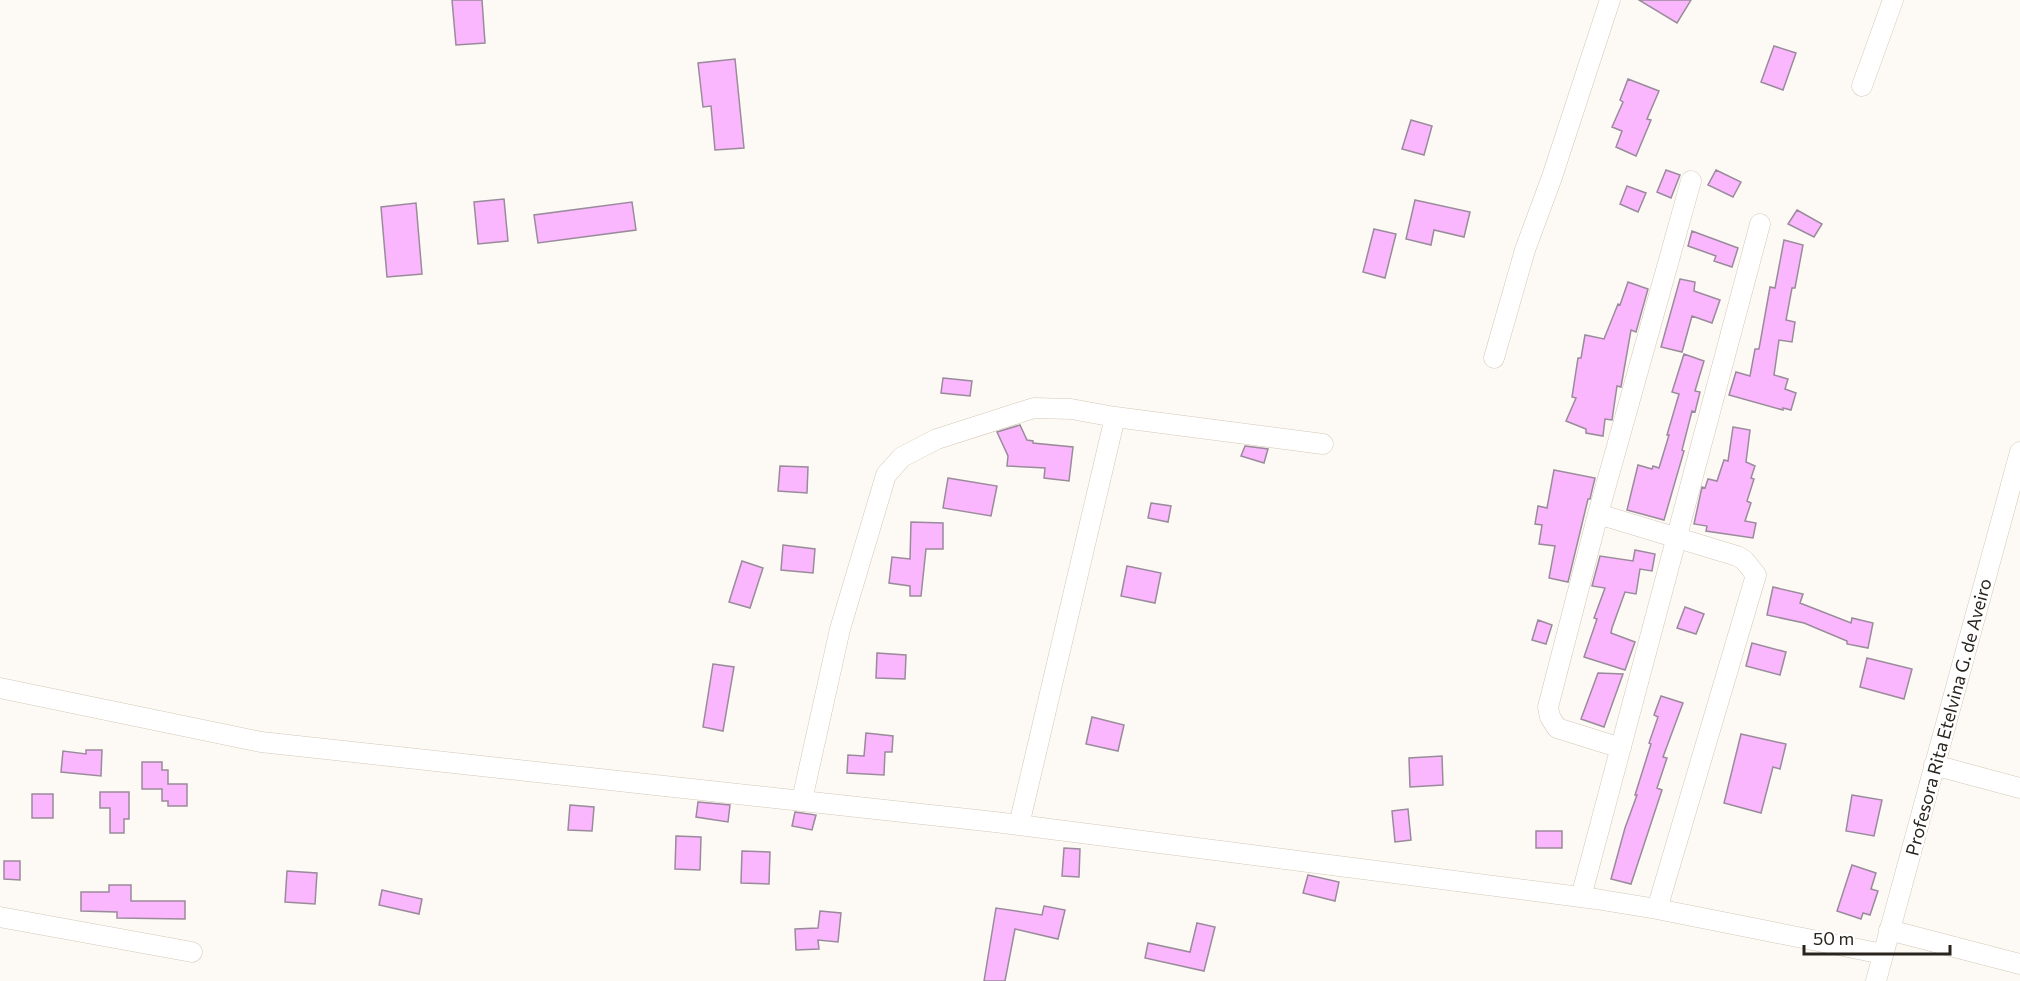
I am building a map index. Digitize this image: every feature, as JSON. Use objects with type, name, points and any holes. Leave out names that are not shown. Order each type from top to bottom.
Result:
[{"type":"street","points":[[1494,358],[1525,250],[1552,177],[1610,0]]},
{"type":"street","points":[[1862,86],[1893,0]]},
{"type":"street","points":[[1621,748],[1557,728],[1550,717],[1548,707],[1598,514],[1691,182]]},
{"type":"street","points":[[1581,897],[1760,224]]},
{"type":"street","points":[[802,800],[840,629],[886,476],[902,457],[937,439],[1034,408],[1071,409],[1115,417],[1323,444]]},
{"type":"street","points":[[1019,825],[1115,417]]},
{"type":"street","name":"Profesora Rita Etelvina G. de Aveiro","points":[[1876,981],[2020,452]]},
{"type":"street","points":[[1598,514],[1737,556],[1744,560],[1756,574],[1657,909]]},
{"type":"street","points":[[0,688],[261,742],[1019,825],[1581,897],[1657,909],[1883,954]]},
{"type":"street","points":[[1934,765],[2020,788]]},
{"type":"street","points":[[0,917],[192,952]]},
{"type":"street","points":[[1889,930],[2020,964]]},
{"type":"building","points":[[452,0],[482,0],[485,43],[456,45]]},
{"type":"building","points":[[1639,0],[1691,0],[1677,23]]},
{"type":"building","points":[[1774,46],[1796,53],[1783,90],[1761,82]]},
{"type":"building","points":[[735,59],[744,148],[715,150],[711,106],[703,107],[698,63]]},
{"type":"building","points":[[1628,79],[1659,91],[1647,119],[1651,120],[1636,156],[1616,147],[1622,131],[1612,127],[1623,102],[1620,100]]},
{"type":"building","points":[[1411,120],[1432,126],[1424,155],[1402,149]]},
{"type":"building","points":[[1666,170],[1680,175],[1671,198],[1657,192]]},
{"type":"building","points":[[1716,170],[1741,182],[1733,197],[1708,185]]},
{"type":"building","points":[[1627,186],[1646,193],[1638,212],[1620,204]]},
{"type":"building","points":[[504,199],[508,241],[478,244],[474,202]]},
{"type":"building","points":[[1415,200],[1470,212],[1464,237],[1434,230],[1431,245],[1406,239]]},
{"type":"building","points":[[632,202],[636,230],[538,243],[534,215]]},
{"type":"building","points":[[416,203],[422,274],[387,277],[381,207]]},
{"type":"building","points":[[1797,210],[1822,224],[1814,237],[1788,224]]},
{"type":"building","points":[[1374,229],[1396,234],[1385,278],[1363,272]]},
{"type":"building","points":[[1692,231],[1738,248],[1732,267],[1714,261],[1716,256],[1688,246]]},
{"type":"building","points":[[1784,240],[1803,245],[1786,320],[1795,322],[1792,342],[1779,340],[1774,375],[1788,379],[1785,389],[1796,393],[1791,410],[1783,408],[1783,410],[1729,395],[1736,372],[1750,376],[1755,349],[1759,349],[1770,287],[1775,288]]},
{"type":"building","points":[[1680,279],[1695,282],[1694,291],[1720,300],[1712,323],[1692,316],[1682,352],[1661,347]]},
{"type":"building","points":[[1628,282],[1648,289],[1636,332],[1631,330],[1621,387],[1617,386],[1612,420],[1605,419],[1603,436],[1586,433],[1586,429],[1566,421],[1576,398],[1572,397],[1578,358],[1581,358],[1585,335],[1604,339]]},
{"type":"building","points":[[1684,354],[1704,361],[1695,391],[1700,392],[1695,412],[1692,411],[1682,450],[1684,451],[1664,520],[1627,510],[1638,465],[1652,469],[1653,466],[1659,468],[1679,394],[1672,392]]},
{"type":"building","points":[[943,378],[972,381],[970,396],[941,393]]},
{"type":"building","points":[[1020,425],[1027,440],[1033,443],[1073,447],[1069,481],[1044,478],[1045,468],[1007,466],[1008,456],[997,432]]},
{"type":"building","points":[[1733,427],[1750,430],[1746,462],[1755,466],[1751,478],[1754,479],[1747,501],[1751,503],[1745,521],[1756,523],[1753,538],[1706,531],[1707,526],[1694,524],[1702,487],[1705,488],[1708,479],[1717,481],[1724,460],[1728,461]]},
{"type":"building","points":[[1245,446],[1268,449],[1264,463],[1241,456]]},
{"type":"building","points":[[780,466],[808,467],[807,493],[778,491]]},
{"type":"building","points":[[1554,470],[1595,478],[1568,582],[1549,578],[1555,546],[1539,544],[1542,525],[1535,524],[1538,506],[1547,508]]},
{"type":"building","points":[[948,478],[997,486],[991,516],[943,508]]},
{"type":"building","points":[[1151,503],[1171,506],[1168,522],[1148,518]]},
{"type":"building","points":[[911,522],[943,523],[943,549],[926,549],[921,596],[910,596],[910,586],[889,583],[892,557],[910,559]]},
{"type":"building","points":[[783,545],[815,549],[813,573],[781,570]]},
{"type":"building","points":[[1635,550],[1655,554],[1652,571],[1640,569],[1636,594],[1625,592],[1612,628],[1611,633],[1635,642],[1625,670],[1584,657],[1605,588],[1592,586],[1600,556],[1633,561]]},
{"type":"building","points":[[742,561],[763,568],[750,608],[729,602]]},
{"type":"building","points":[[1127,566],[1161,573],[1155,603],[1121,596]]},
{"type":"building","points":[[1773,587],[1803,594],[1800,603],[1851,623],[1852,618],[1873,623],[1868,648],[1847,644],[1847,641],[1804,623],[1767,615]]},
{"type":"building","points":[[1685,607],[1704,614],[1696,634],[1677,628]]},
{"type":"building","points":[[1538,620],[1552,625],[1546,644],[1532,640]]},
{"type":"building","points":[[1752,643],[1786,652],[1780,675],[1746,666]]},
{"type":"building","points":[[877,653],[906,655],[905,679],[876,678]]},
{"type":"building","points":[[1867,658],[1912,669],[1904,699],[1860,687]]},
{"type":"building","points":[[713,664],[734,667],[723,731],[703,727]]},
{"type":"building","points":[[1598,673],[1623,674],[1604,727],[1581,719]]},
{"type":"building","points":[[1661,696],[1683,703],[1663,757],[1667,758],[1657,788],[1662,790],[1631,884],[1611,879],[1651,744],[1649,743],[1658,717],[1654,715]]},
{"type":"building","points":[[1092,717],[1124,725],[1118,751],[1086,744]]},
{"type":"building","points":[[866,733],[893,736],[892,752],[885,752],[884,775],[847,773],[848,755],[864,756]]},
{"type":"building","points":[[1741,734],[1786,744],[1780,769],[1773,767],[1761,813],[1724,803]]},
{"type":"building","points":[[86,750],[102,750],[101,776],[61,772],[63,751],[86,754]]},
{"type":"building","points":[[1442,756],[1443,785],[1410,787],[1409,758]]},
{"type":"building","points":[[142,762],[162,762],[162,770],[168,770],[168,784],[187,784],[187,806],[168,806],[168,801],[162,801],[162,789],[142,789]]},
{"type":"building","points":[[100,792],[129,792],[129,819],[124,819],[124,833],[110,833],[110,808],[100,808]]},
{"type":"building","points":[[32,794],[53,794],[53,818],[32,818]]},
{"type":"building","points":[[1852,795],[1882,800],[1874,836],[1846,831]]},
{"type":"building","points":[[698,802],[730,805],[728,822],[696,817]]},
{"type":"building","points":[[570,805],[594,807],[592,831],[568,830]]},
{"type":"building","points":[[1408,809],[1411,840],[1395,842],[1392,811]]},
{"type":"building","points":[[795,812],[816,815],[812,830],[792,826]]},
{"type":"building","points":[[1536,831],[1562,831],[1562,848],[1536,848]]},
{"type":"building","points":[[676,836],[701,837],[700,870],[675,869]]},
{"type":"building","points":[[1064,848],[1080,849],[1079,877],[1062,876]]},
{"type":"building","points":[[742,851],[770,852],[769,884],[741,883]]},
{"type":"building","points":[[4,861],[20,861],[20,880],[4,879]]},
{"type":"building","points":[[1852,865],[1876,873],[1871,889],[1878,891],[1870,915],[1863,913],[1861,919],[1837,911]]},
{"type":"building","points":[[287,871],[317,873],[315,904],[285,902]]},
{"type":"building","points":[[1308,875],[1339,882],[1335,901],[1303,893]]},
{"type":"building","points":[[109,885],[131,885],[131,901],[185,901],[185,919],[117,918],[117,912],[81,911],[81,892],[109,892]]},
{"type":"building","points":[[382,890],[422,899],[419,914],[379,905]]},
{"type":"building","points":[[1044,906],[1065,910],[1058,939],[1015,929],[1005,981],[984,981],[996,908],[1042,915]]},
{"type":"building","points":[[820,911],[841,913],[838,942],[818,940],[819,949],[796,950],[795,929],[818,928]]},
{"type":"building","points":[[1197,923],[1215,927],[1204,971],[1145,958],[1148,943],[1190,952]]}]
